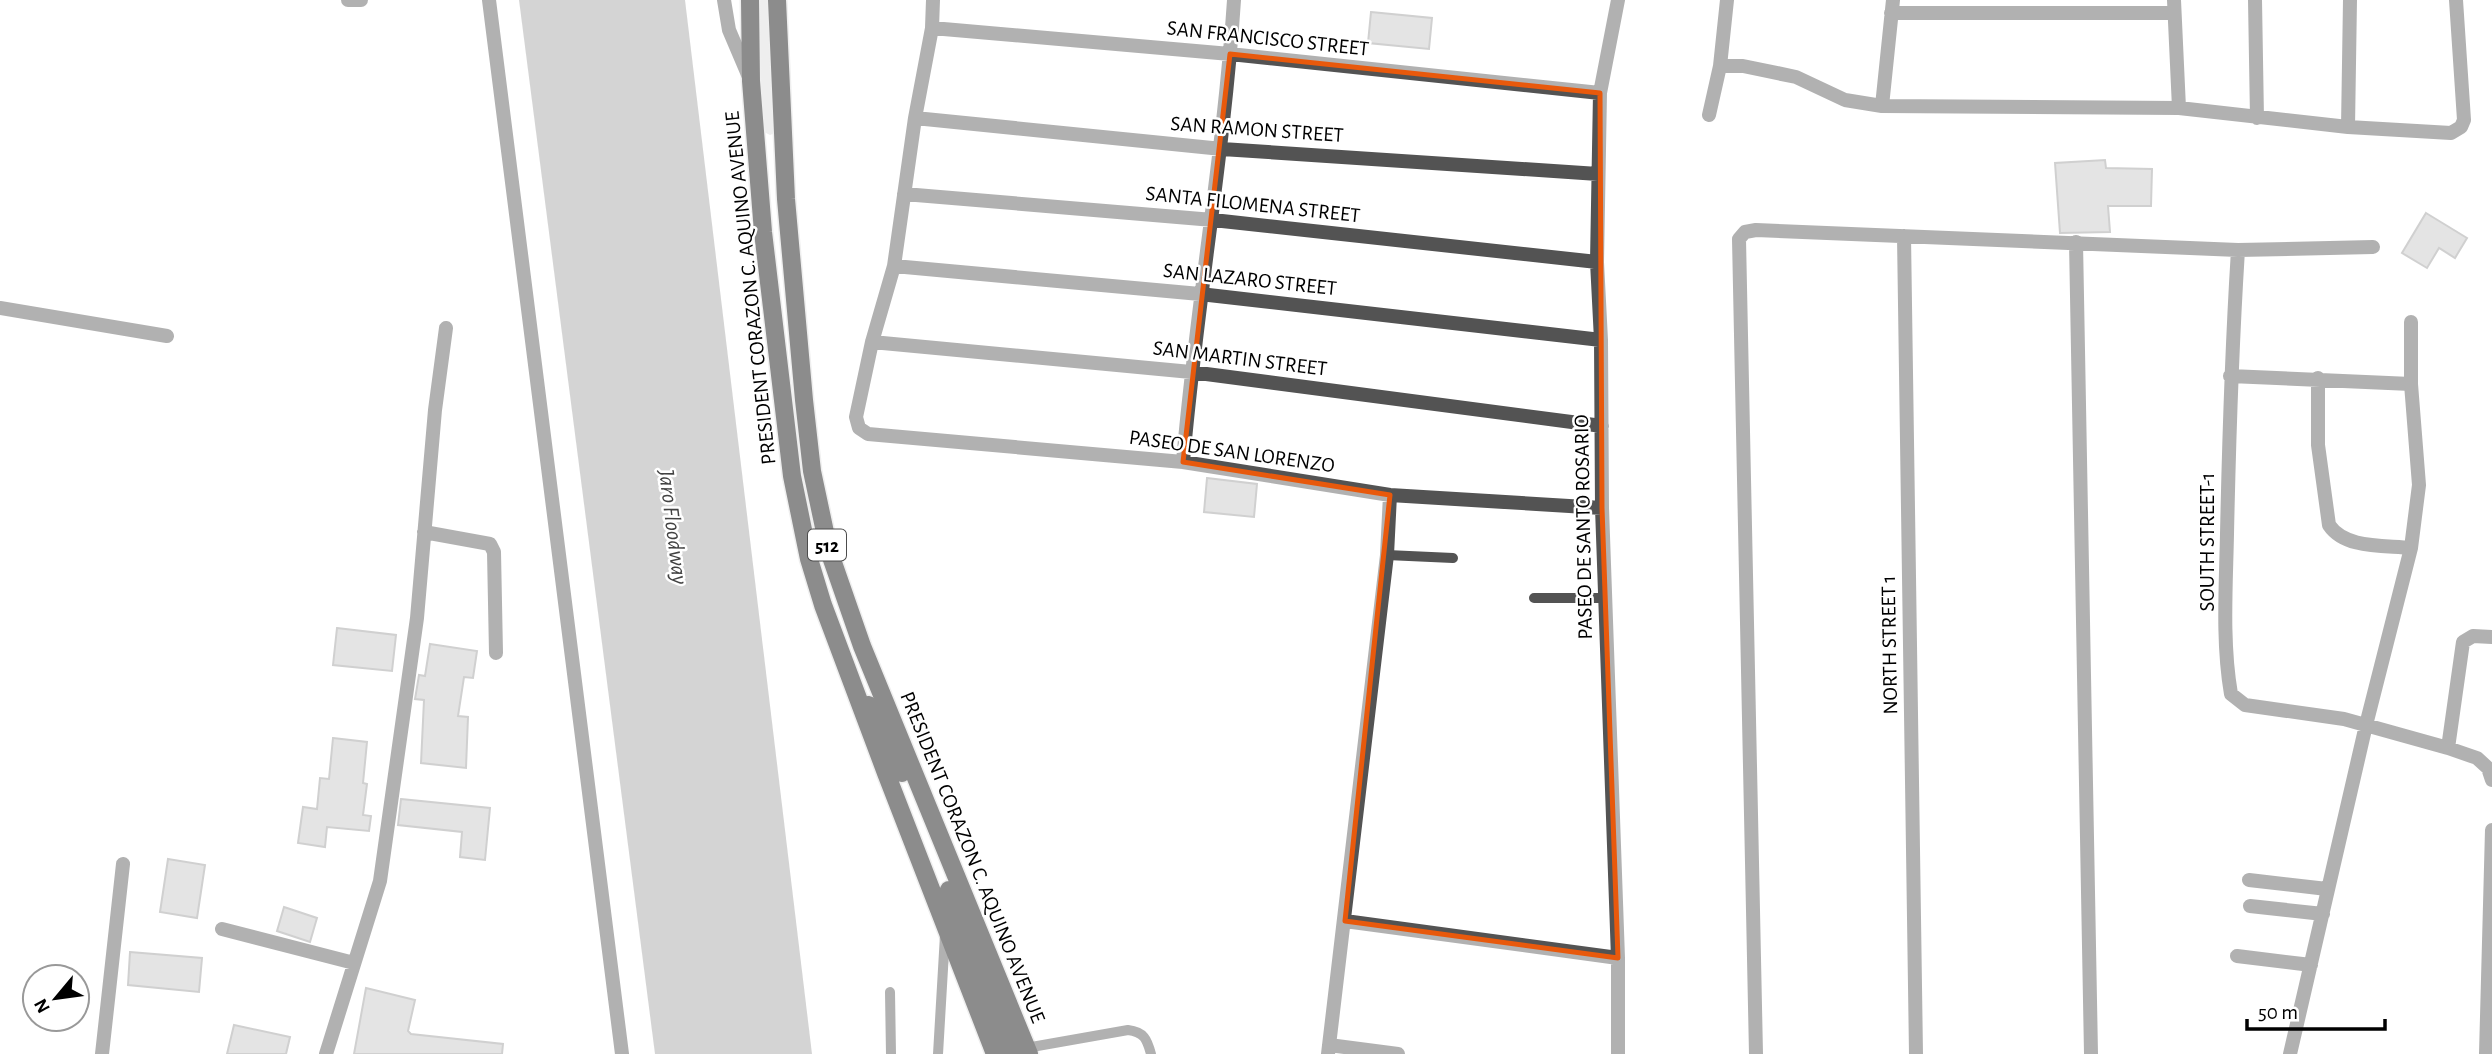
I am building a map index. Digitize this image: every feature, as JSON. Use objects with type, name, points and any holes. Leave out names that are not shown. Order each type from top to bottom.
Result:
[{"type":"main road","name":"PRESIDENT CORAZON C. AQUINO AVENUE","points":[[750,0],[751,81],[757,126],[763,232],[792,476],[809,559],[995,1054]]},
{"type":"main road","name":"PRESIDENT CORAZON C. AQUINO AVENUE","points":[[777,0],[782,127],[812,471],[836,575],[1022,1052]]},
{"type":"main road","points":[[757,126],[767,139],[777,135],[782,127]]},
{"type":"main road","name":"PRESIDENT CORAZON C. AQUINO AVENUE","points":[[875,677],[881,722]]},
{"type":"main road","name":"PRESIDENT CORAZON C. AQUINO AVENUE","points":[[855,687],[881,722]]},
{"type":"main road","points":[[881,722],[941,869],[1022,1052]]},
{"type":"street","points":[[348,0],[361,0]]},
{"type":"street","points":[[489,0],[622,1054]]},
{"type":"street","points":[[724,0],[729,30],[751,81]]},
{"type":"street","points":[[872,342],[894,266],[915,118],[932,28],[933,0]]},
{"type":"street","points":[[1183,462],[1200,294],[1222,149],[1234,0]]},
{"type":"street","name":"PASEO DE SANTO ROSARIO","points":[[1618,0],[1600,93],[1597,262],[1601,340],[1604,598],[1618,958],[1618,1054]]},
{"type":"street","points":[[1709,115],[1720,66],[1727,0]]},
{"type":"street","points":[[2255,0],[2257,117]]},
{"type":"street","points":[[2348,127],[2350,0]]},
{"type":"street","points":[[1720,66],[1743,66],[1796,77],[1845,100],[1882,106],[2179,108],[2348,127],[2451,133],[2461,127],[2464,120],[2456,0]]},
{"type":"street","points":[[1882,106],[1892,7],[2174,6],[2179,108]]},
{"type":"street","name":"SAN FRANCISCO STREET","points":[[932,28],[1230,54],[1600,93]]},
{"type":"street","name":"SAN RAMON STREET","points":[[915,118],[1222,149],[1598,174]]},
{"type":"street","name":"SANTA FILOMENA STREET","points":[[904,194],[1213,220],[1597,262]]},
{"type":"street","points":[[1756,1054],[1739,239],[1745,232],[1756,230],[2238,250],[2373,247]]},
{"type":"street","name":"NORTH STREET 1","points":[[1904,236],[1916,1054]]},
{"type":"street","points":[[2076,242],[2091,1054]]},
{"type":"street","name":"SOUTH STREET-1","points":[[2238,250],[2230,376],[2227,571],[2228,674],[2231,694],[2245,705],[2305,712],[2365,725]]},
{"type":"street","name":"SAN LAZARO STREET","points":[[894,266],[1200,294],[1601,340]]},
{"type":"street","points":[[0,308],[167,336]]},
{"type":"street","points":[[2290,1054],[2365,725],[2411,548],[2418,485],[2411,384],[2411,322]]},
{"type":"street","points":[[326,1054],[380,881],[417,618],[446,328]]},
{"type":"street","name":"SAN MARTIN STREET","points":[[872,342],[1191,372],[1602,426]]},
{"type":"street","name":"PASEO DE SAN LORENZO","points":[[872,342],[856,417],[859,428],[868,434],[1012,449],[1183,462],[1390,495],[1602,508]]},
{"type":"street","points":[[2230,376],[2411,384]]},
{"type":"street","points":[[2318,378],[2318,445],[2329,525],[2336,535],[2348,541],[2411,548]]},
{"type":"street","points":[[1390,495],[1387,555],[1329,1049],[1398,1054]]},
{"type":"street","points":[[424,532],[490,544],[494,552],[496,653]]},
{"type":"street","points":[[2448,748],[2463,642],[2473,636],[2492,637]]},
{"type":"street","points":[[2365,725],[2477,758],[2488,768],[2492,780]]},
{"type":"street","points":[[2486,1054],[2492,830]]},
{"type":"street","points":[[102,1054],[123,864]]},
{"type":"street","points":[[2249,880],[2327,889]]},
{"type":"street","points":[[2250,906],[2323,914]]},
{"type":"street","points":[[1345,921],[1618,958]]},
{"type":"street","points":[[222,929],[354,963]]},
{"type":"street","points":[[2237,956],[2311,965]]},
{"type":"lane","points":[[1387,555],[1453,558]]},
{"type":"lane","points":[[1534,598],[1604,598]]},
{"type":"lane","points":[[938,1054],[946,923]]},
{"type":"lane","points":[[890,992],[891,1054]]},
{"type":"lane","points":[[1022,1052],[1128,1030],[1139,1031],[1148,1040],[1151,1054]]},
{"type":"highlighted area","points":[[1230,54],[1600,93],[1602,508],[1618,958],[1345,921],[1390,495],[1183,462]]},
{"type":"shaded area","points":[[755,0],[773,0],[775,133],[770,135],[762,131]]},
{"type":"water","name":"Jaro Floodway","points":[[519,0],[685,0],[812,1054],[655,1054]]},
{"type":"building","points":[[1371,12],[1432,18],[1429,49],[1368,43]]},
{"type":"building","points":[[2105,160],[2106,168],[2152,169],[2151,206],[2108,206],[2110,232],[2060,233],[2055,163]]},
{"type":"building","points":[[2426,213],[2467,238],[2455,258],[2439,248],[2427,268],[2402,253]]},
{"type":"building","points":[[1207,478],[1257,484],[1254,517],[1204,512]]},
{"type":"building","points":[[337,628],[396,635],[392,671],[333,665]]},
{"type":"building","points":[[430,644],[477,651],[473,678],[464,677],[458,716],[468,717],[466,768],[421,763],[424,700],[415,699],[419,675],[425,676]]},
{"type":"building","points":[[333,738],[367,742],[363,783],[367,784],[363,815],[371,816],[369,831],[327,827],[325,847],[298,843],[303,807],[317,809],[320,778],[329,779]]},
{"type":"building","points":[[401,799],[490,808],[485,860],[460,857],[462,832],[398,825]]},
{"type":"building","points":[[168,859],[205,865],[197,918],[160,912]]},
{"type":"building","points":[[284,907],[317,918],[310,942],[277,931]]},
{"type":"building","points":[[130,952],[202,958],[199,992],[128,985]]},
{"type":"building","points":[[366,988],[415,1000],[408,1031],[411,1034],[503,1044],[502,1054],[354,1054]]},
{"type":"building","points":[[234,1025],[290,1037],[286,1054],[227,1054]]}]
